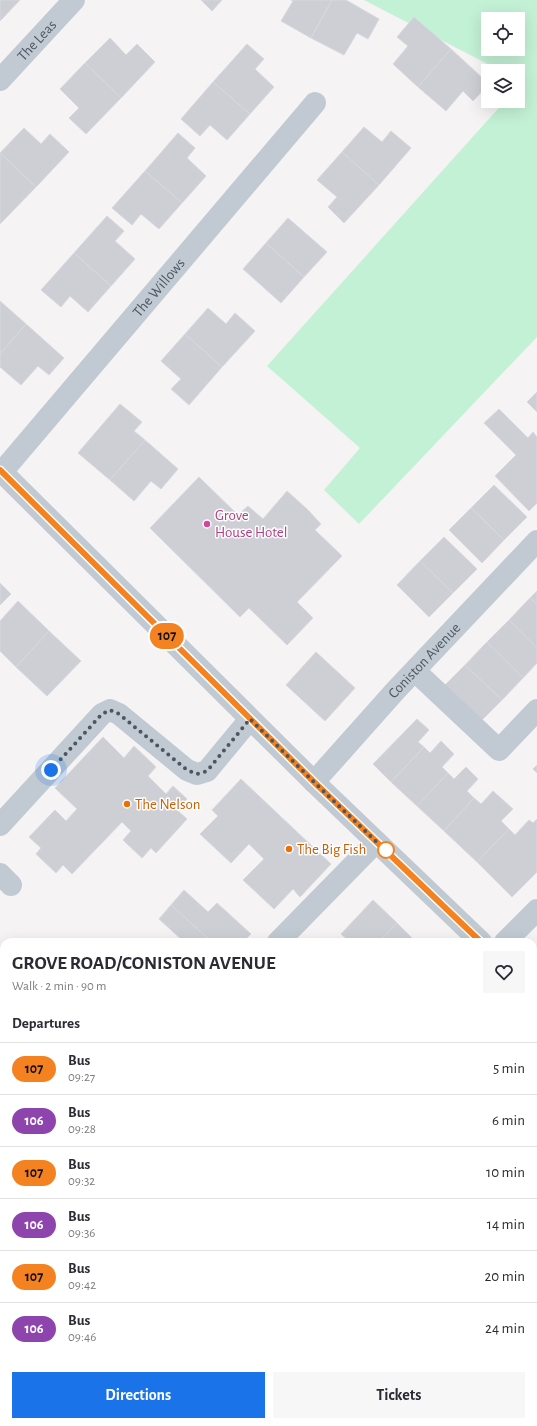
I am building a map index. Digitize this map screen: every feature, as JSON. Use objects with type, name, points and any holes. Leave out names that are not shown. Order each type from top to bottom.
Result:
[{"type":"street","name":"The Leas","points":[[0,80],[74,0]]},
{"type":"street","name":"The Willows","points":[[1,471],[315,103]]},
{"type":"street","points":[[1,471],[314,782],[478,938]]},
{"type":"street","name":"Coniston Avenue","points":[[314,782],[415,671],[537,541]]},
{"type":"street","points":[[415,671],[499,750],[537,710]]},
{"type":"street","points":[[0,825],[102,714],[110,710],[119,714],[187,770],[197,774],[207,771],[250,719]]},
{"type":"street","points":[[282,938],[376,842]]},
{"type":"street","points":[[509,938],[537,910]]},
{"type":"green space","points":[[364,0],[537,0],[537,337],[359,524],[324,490],[360,448],[267,366],[499,108],[525,108],[525,64],[487,64]]},
{"type":"building","points":[[0,0],[20,0],[0,21]]},
{"type":"building","points":[[201,0],[222,0],[212,11]]},
{"type":"building","points":[[291,0],[332,0],[311,38],[281,21],[293,1]]},
{"type":"building","points":[[332,0],[346,0],[379,19],[368,39],[357,33],[344,55],[311,38]]},
{"type":"building","points":[[414,17],[451,49],[418,87],[393,64],[408,46],[397,37]]},
{"type":"building","points":[[110,38],[126,55],[137,44],[155,62],[121,98],[85,63]]},
{"type":"building","points":[[247,44],[264,59],[255,69],[274,87],[250,114],[213,82]]},
{"type":"building","points":[[451,49],[481,77],[481,92],[473,101],[463,91],[446,111],[418,87]]},
{"type":"building","points":[[85,63],[121,98],[86,134],[69,118],[79,108],[60,89]]},
{"type":"building","points":[[213,82],[250,114],[227,140],[210,125],[200,136],[181,119]]},
{"type":"building","points":[[364,127],[382,142],[391,131],[411,148],[379,185],[342,152]]},
{"type":"building","points":[[24,128],[41,144],[50,134],[69,152],[36,187],[0,153]]},
{"type":"building","points":[[178,133],[195,148],[187,158],[206,176],[182,203],[145,171]]},
{"type":"building","points":[[342,152],[379,185],[344,223],[328,207],[337,197],[317,180]]},
{"type":"building","points":[[0,153],[36,187],[0,224]]},
{"type":"building","points":[[145,171],[182,203],[159,229],[141,214],[132,225],[112,208]]},
{"type":"building","points":[[107,216],[124,231],[115,241],[135,259],[111,286],[74,253]]},
{"type":"building","points":[[288,218],[327,252],[304,277],[266,243]]},
{"type":"building","points":[[266,243],[304,277],[281,303],[243,269]]},
{"type":"building","points":[[74,253],[111,286],[88,312],[70,296],[61,307],[41,290]]},
{"type":"building","points":[[0,301],[26,324],[0,354]]},
{"type":"building","points":[[208,308],[226,324],[235,313],[255,331],[222,367],[185,334]]},
{"type":"building","points":[[26,324],[64,358],[49,375],[38,366],[21,385],[0,367],[0,354]]},
{"type":"building","points":[[185,334],[222,367],[189,405],[171,389],[181,379],[161,361]]},
{"type":"building","points":[[537,392],[537,412],[527,402]]},
{"type":"building","points":[[120,404],[142,422],[134,431],[145,440],[110,480],[78,453]]},
{"type":"building","points":[[499,409],[528,438],[533,432],[537,437],[537,503],[529,511],[495,476],[516,455],[484,423]]},
{"type":"building","points":[[145,440],[178,469],[161,489],[151,481],[134,501],[110,480]]},
{"type":"building","points":[[199,477],[238,515],[248,506],[263,519],[287,491],[321,524],[315,530],[342,556],[297,602],[313,618],[287,645],[249,608],[240,617],[150,528]]},
{"type":"building","points":[[494,485],[527,517],[504,540],[471,508]]},
{"type":"building","points":[[471,508],[504,540],[482,563],[449,530]]},
{"type":"building","points":[[444,537],[477,569],[453,593],[420,561]]},
{"type":"building","points":[[420,561],[453,593],[429,617],[397,585]]},
{"type":"building","points":[[0,583],[11,594],[0,605]]},
{"type":"building","points":[[537,591],[537,604],[530,598]]},
{"type":"building","points":[[530,598],[537,604],[537,648],[509,620]]},
{"type":"building","points":[[18,601],[49,631],[16,667],[0,651],[0,621]]},
{"type":"building","points":[[509,620],[537,648],[537,663],[523,678],[487,642]]},
{"type":"building","points":[[49,631],[81,661],[47,696],[16,667]]},
{"type":"building","points":[[487,642],[523,678],[502,700],[465,665]]},
{"type":"building","points":[[316,652],[355,688],[325,721],[286,685]]},
{"type":"building","points":[[465,665],[502,700],[480,722],[443,687]]},
{"type":"building","points":[[417,719],[429,730],[418,742],[424,747],[391,782],[373,764]]},
{"type":"building","name":"The Nelson","points":[[103,737],[124,758],[134,746],[156,767],[148,776],[166,794],[173,786],[187,799],[177,810],[187,819],[156,853],[151,848],[142,858],[123,840],[131,831],[122,822],[72,874],[63,865],[56,873],[36,854],[41,848],[29,837],[55,810],[66,821],[77,809],[55,788]]},
{"type":"building","points":[[441,741],[454,754],[442,767],[448,773],[417,806],[391,782],[424,747],[430,753]]},
{"type":"building","points":[[537,765],[537,773],[533,769]]},
{"type":"building","points":[[466,767],[478,779],[467,791],[474,798],[444,831],[417,806],[448,773],[454,779]]},
{"type":"building","points":[[241,779],[331,864],[300,897],[293,889],[274,909],[243,880],[264,859],[249,844],[231,863],[200,834],[218,816],[212,810]]},
{"type":"building","points":[[493,791],[513,809],[501,821],[509,829],[477,862],[444,831],[474,798],[481,804]]},
{"type":"building","points":[[537,819],[537,872],[512,897],[477,862],[509,829],[515,835],[529,820],[533,823]]},
{"type":"building","points":[[184,890],[208,912],[217,903],[251,934],[247,938],[208,938],[171,905]]},
{"type":"building","points":[[373,900],[397,923],[383,938],[346,938],[341,934]]},
{"type":"building","points":[[171,905],[208,938],[180,938],[159,919]]},
{"type":"building","points":[[397,923],[412,938],[383,938]]},
{"type":"bus line","name":"107","points":[[0,470],[314,782],[477,938]]},
{"type":"place","name":"Grove House Hotel","points":[[207,524]]},
{"type":"place","name":"The Nelson","points":[[127,804]]},
{"type":"place","name":"The Big Fish","points":[[289,849]]},
{"type":"route","points":[[51,770],[102,714],[110,710],[119,714],[187,770],[197,774],[207,771],[250,719],[387,852],[386,850]]}]
